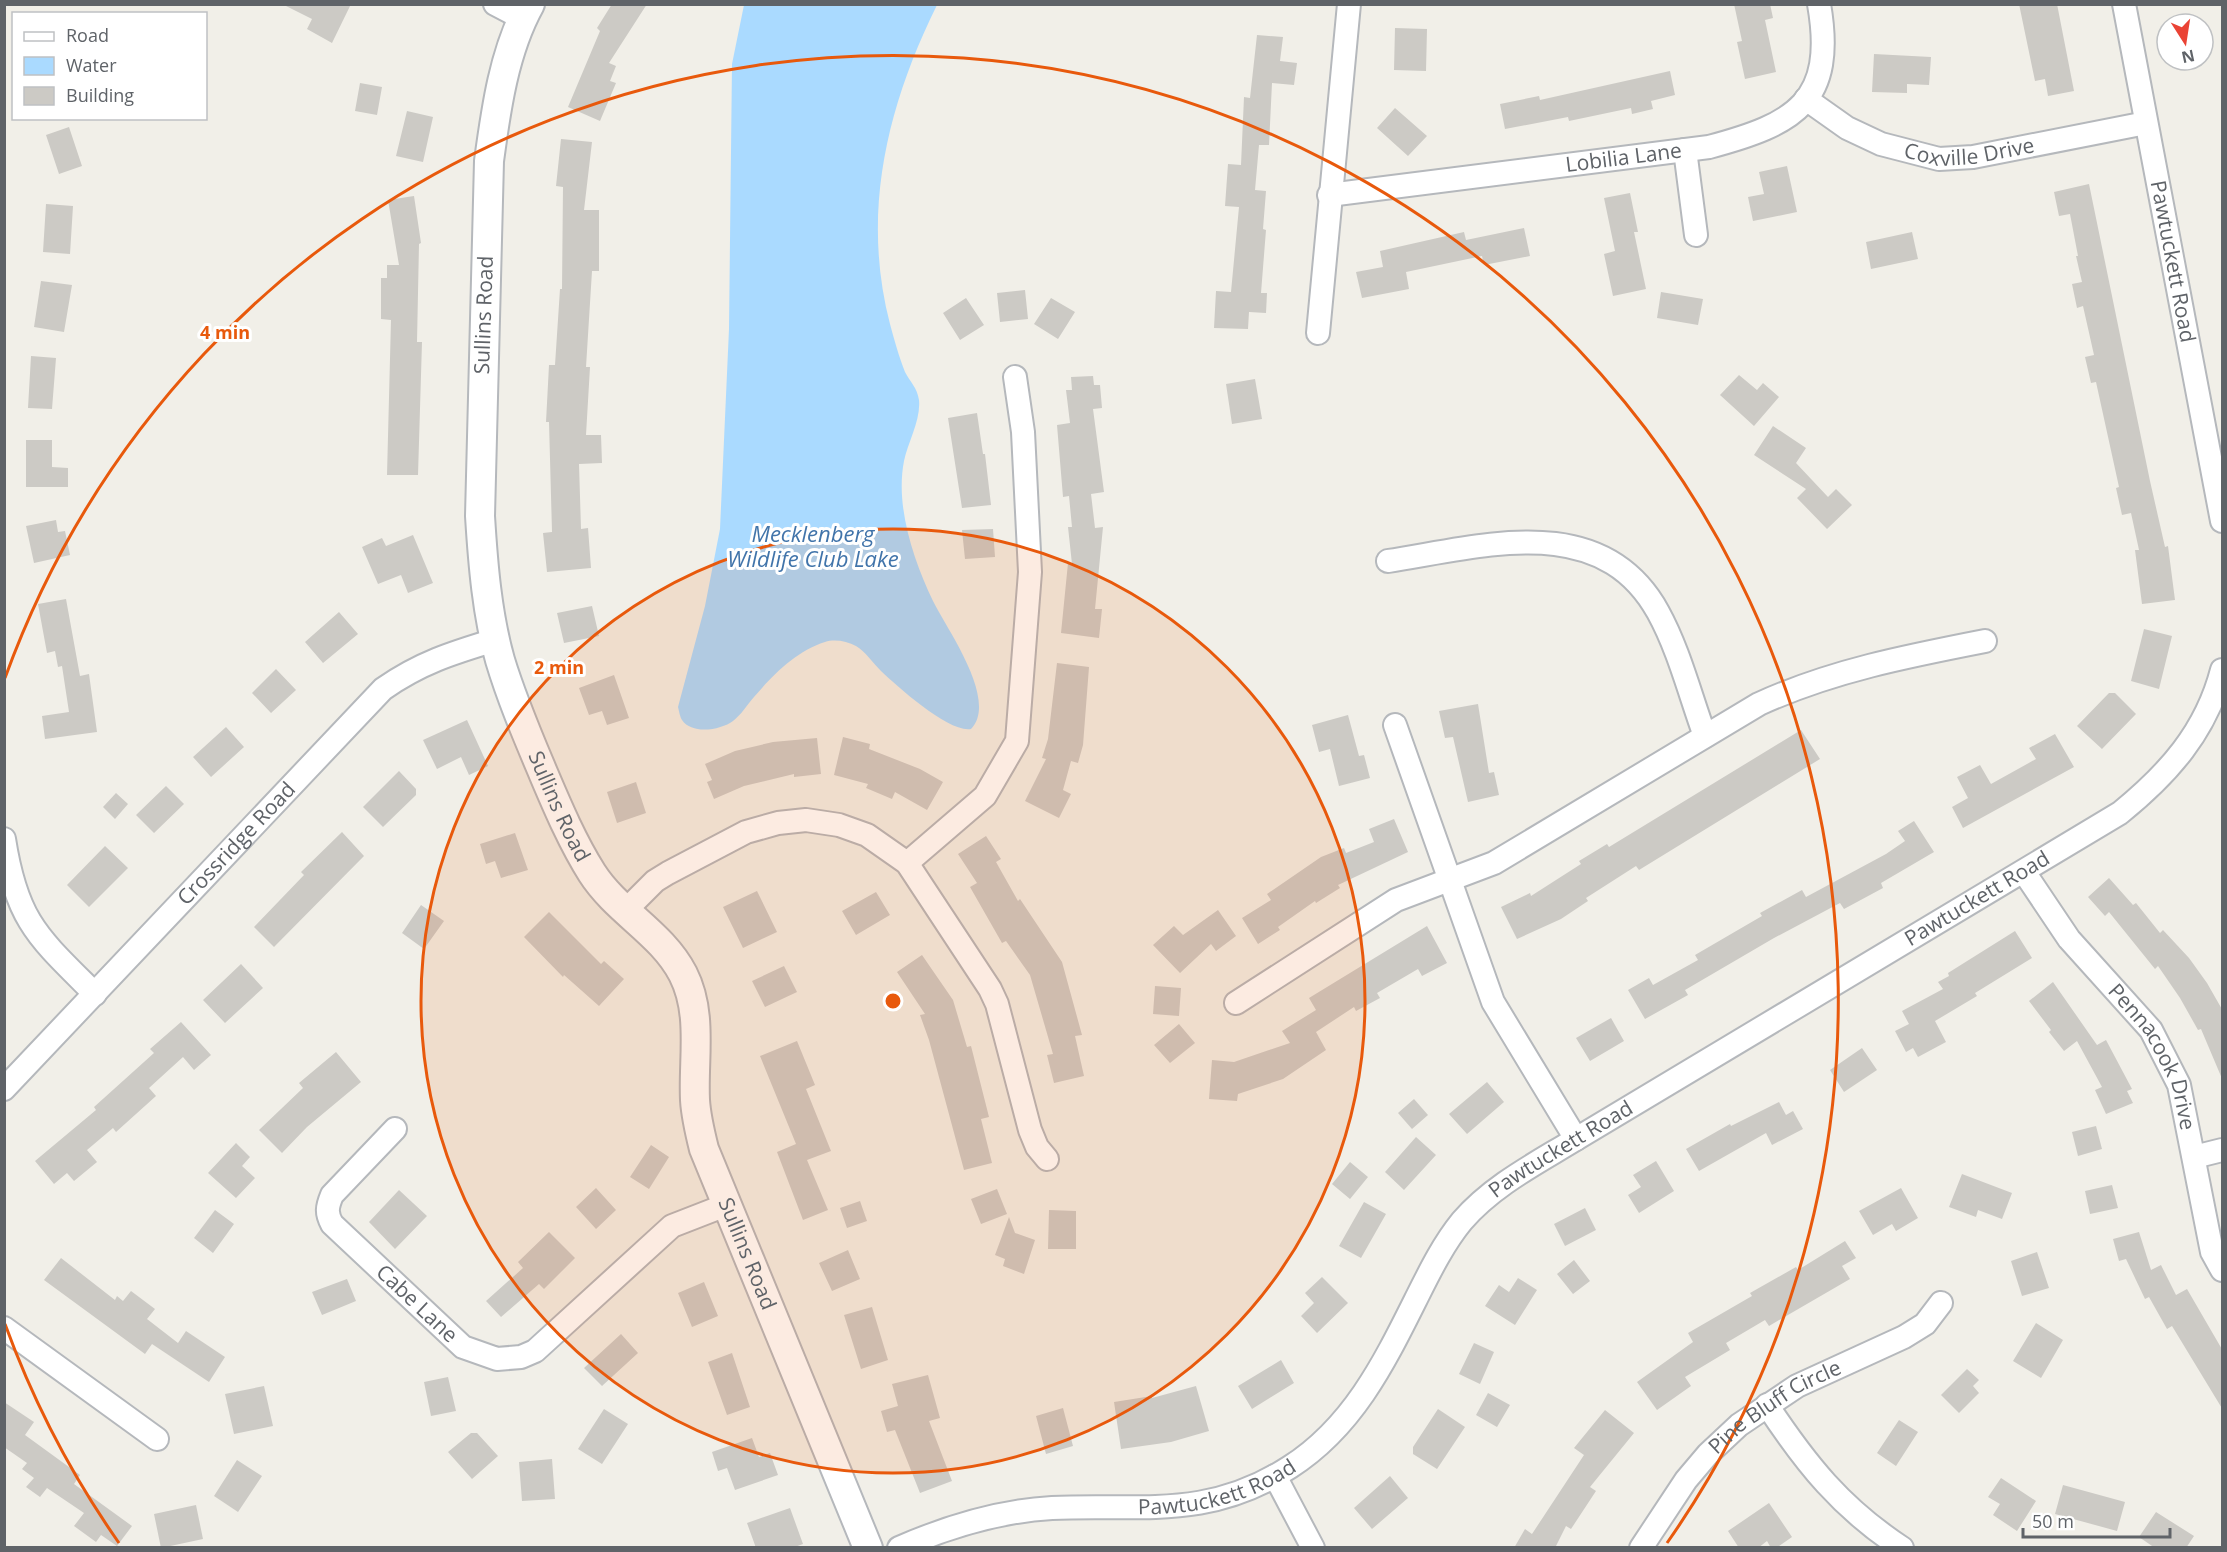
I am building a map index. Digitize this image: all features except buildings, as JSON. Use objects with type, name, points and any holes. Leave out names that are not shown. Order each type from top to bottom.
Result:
[{"type":"street","points":[[495,4],[526,11]]},
{"type":"street","points":[[1318,333],[1329,195],[1349,4]]},
{"type":"street","name":"Lobilia Lane","points":[[1329,195],[1709,147],[1766,129],[1793,112],[1814,89],[1823,67],[1824,44],[1819,4]]},
{"type":"street","name":"Pawtuckett Road","points":[[2124,4],[2223,521]]},
{"type":"street","name":"Sullins Road","points":[[526,11],[496,105],[489,161],[480,505],[483,563],[495,640],[519,714],[574,840],[592,873],[625,911],[653,935],[672,956],[691,994],[696,1035],[698,1124],[726,1205],[868,1548]]},
{"type":"street","name":"Coxville Drive","points":[[1806,99],[1847,128],[1881,144],[1939,159],[1973,157],[2146,123]]},
{"type":"street","points":[[1685,150],[1696,235]]},
{"type":"street","points":[[907,863],[985,796],[1017,741],[1030,572],[1023,432],[1015,377]]},
{"type":"street","points":[[1388,561],[1536,541],[1567,544],[1601,556],[1627,573],[1645,592],[1658,613],[1706,736]]},
{"type":"street","name":"Crossridge Road","points":[[4,1089],[383,689],[406,673],[438,656],[495,640]]},
{"type":"street","points":[[1236,1003],[1396,900],[1494,862],[1521,848],[1706,736],[1795,687],[1906,656],[1985,641]]},
{"type":"street","name":"Pawtuckett Road","points":[[899,1548],[928,1536],[984,1519],[1022,1512],[1052,1508],[1164,1508],[1197,1504],[1228,1496],[1275,1476],[1325,1439],[1363,1397],[1442,1249],[1463,1220],[1498,1189],[1576,1138],[2120,813],[2156,784],[2197,733],[2223,670]]},
{"type":"street","points":[[1395,725],[1492,1002],[1576,1138]]},
{"type":"street","points":[[625,911],[668,873],[746,832],[778,823],[806,820],[839,825],[867,835],[907,863],[990,989],[997,1005],[1030,1130],[1037,1147],[1047,1159]]},
{"type":"street","points":[[4,839],[9,867],[26,917],[44,943],[95,993]]},
{"type":"street","name":"Pennacook Drive","points":[[2024,872],[2069,939],[2151,1030],[2179,1085],[2212,1252],[2223,1270]]},
{"type":"street","name":"Cabe Lane","points":[[395,1129],[332,1195],[327,1216],[332,1224],[442,1329],[463,1347],[488,1358],[521,1358],[536,1351],[672,1226],[726,1205]]},
{"type":"street","points":[[2194,1156],[2223,1150]]},
{"type":"street","name":"Pine Bluff Circle","points":[[1641,1548],[1686,1480],[1708,1454],[1767,1405],[1797,1386],[1904,1337],[1925,1324],[1941,1303]]},
{"type":"street","points":[[4,1328],[158,1439]]},
{"type":"street","points":[[1767,1405],[1798,1452],[1830,1491],[1902,1548]]},
{"type":"street","points":[[1275,1476],[1313,1548]]},
{"type":"water","name":"Mecklenberg Wildlife Club Lake","points":[[744,5],[937,5],[904,82],[893,121],[884,161],[879,201],[878,242],[882,283],[890,324],[903,366],[919,400],[916,423],[904,461],[902,497],[904,515],[913,551],[926,585],[975,683],[979,701],[978,716],[971,729],[950,724],[937,717],[899,687],[859,648],[849,643],[836,641],[829,641],[804,651],[777,672],[739,716],[728,724],[707,730],[692,728],[680,716],[678,707],[705,606],[720,529],[729,329],[732,64]]}]
